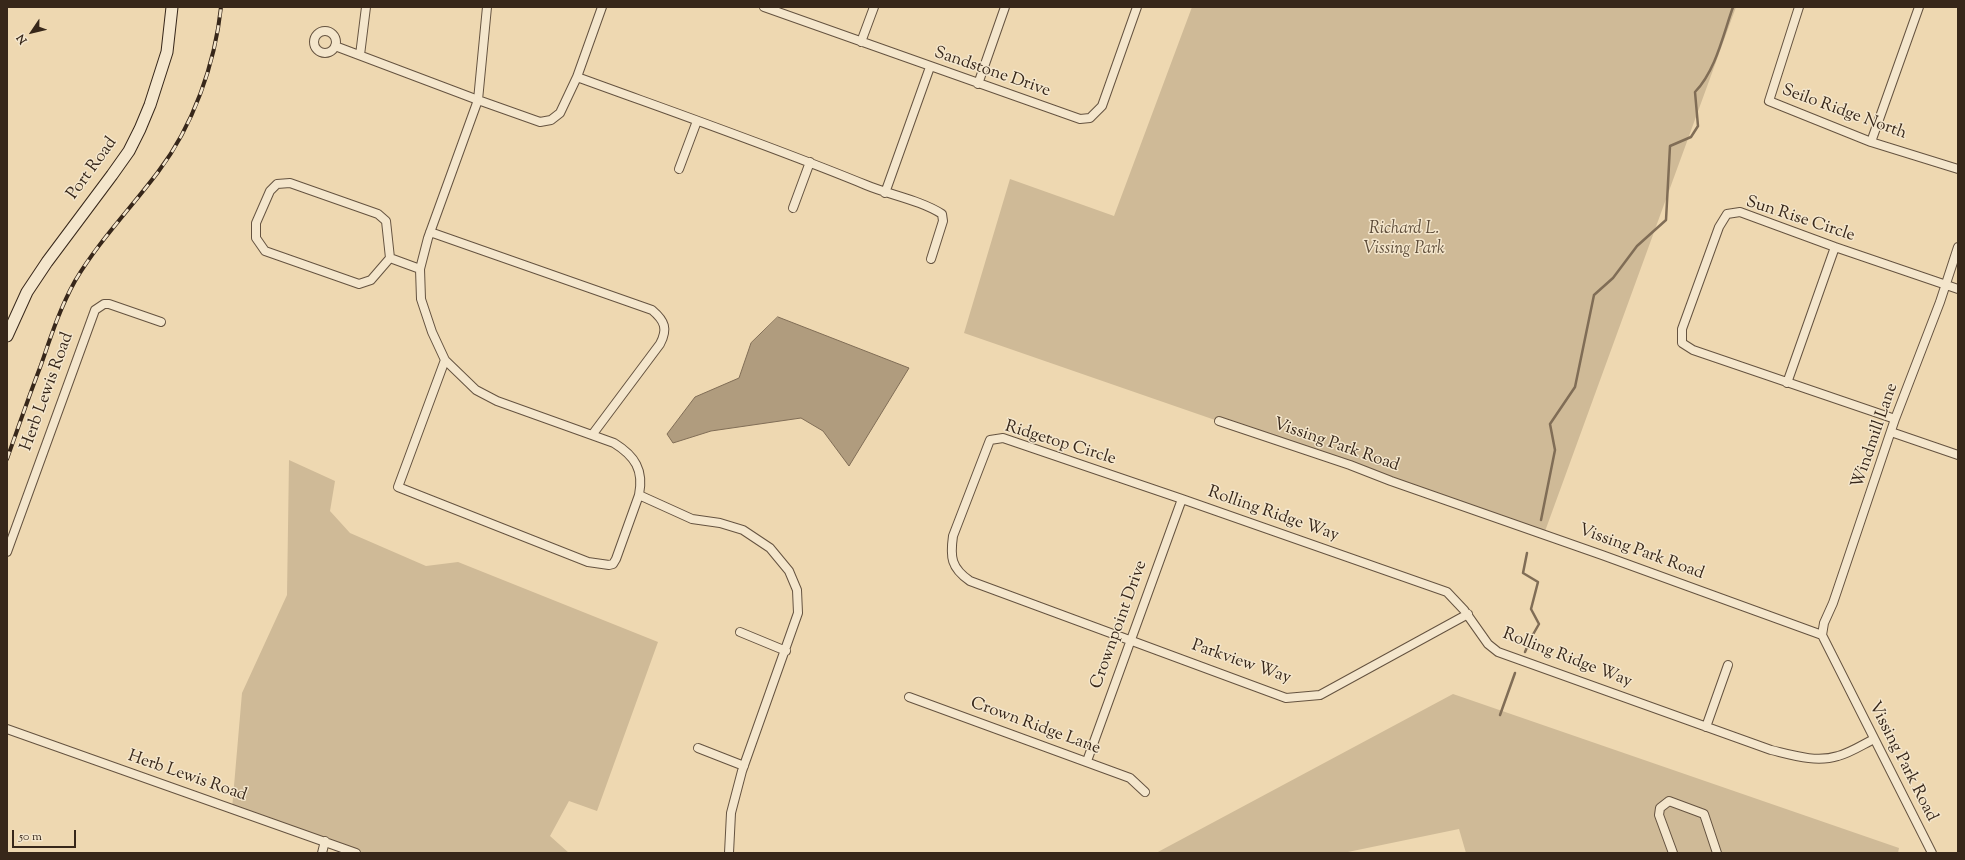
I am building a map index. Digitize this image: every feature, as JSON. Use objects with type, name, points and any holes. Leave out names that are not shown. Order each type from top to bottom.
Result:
[{"type":"main road","name":"Port Road","points":[[7,336],[27,292],[47,262],[129,151],[150,105],[166,52],[172,7]]},
{"type":"street","points":[[360,55],[366,7]]},
{"type":"street","points":[[445,360],[398,487],[588,562],[608,565],[613,564],[639,496],[641,484],[640,472],[627,451],[614,443],[498,401],[476,390],[445,360],[432,332],[421,299],[420,269],[430,232],[478,100],[487,7]]},
{"type":"street","points":[[335,46],[540,122],[551,120],[560,113],[577,77],[602,7]]},
{"type":"street","points":[[862,42],[874,7]]},
{"type":"street","points":[[978,84],[1005,7]]},
{"type":"street","name":"Sandstone Drive","points":[[767,8],[1080,119],[1090,118],[1102,106],[1137,7]]},
{"type":"street","name":"Seilo Ridge North","points":[[1799,7],[1769,101],[1871,142],[1958,169]]},
{"type":"street","points":[[1871,142],[1919,7]]},
{"type":"street","points":[[885,193],[930,67]]},
{"type":"street","points":[[577,77],[810,162],[885,193],[932,208],[942,214],[943,221],[931,259]]},
{"type":"street","points":[[679,168],[697,121]]},
{"type":"street","points":[[794,208],[810,162]]},
{"type":"street","points":[[290,183],[378,214],[386,221],[390,258],[370,280],[359,284],[265,251],[256,238],[256,223],[270,191],[277,184],[290,183]]},
{"type":"street","name":"Sun Rise Circle","points":[[1895,419],[1693,350],[1682,343],[1682,329],[1719,227],[1727,214],[1740,212],[1835,247],[1958,289]]},
{"type":"street","points":[[430,232],[652,310],[658,315],[665,329],[665,335],[660,344],[592,435]]},
{"type":"street","points":[[1787,383],[1835,247]]},
{"type":"street","name":"Windmill Lane","points":[[1822,635],[1824,623],[1833,603],[1895,419],[1946,284],[1958,247]]},
{"type":"street","points":[[390,258],[420,269]]},
{"type":"street","name":"Herb Lewis Road","points":[[7,552],[95,310],[104,304],[109,304],[161,322]]},
{"type":"street","name":"Vissing Park Road","points":[[1219,421],[1350,465],[1822,635],[1932,853]]},
{"type":"street","points":[[1891,432],[1958,455]]},
{"type":"street","name":"Ridgetop Circle","points":[[1131,639],[970,581],[958,574],[952,561],[951,551],[953,536],[990,440],[1003,438],[1182,499]]},
{"type":"street","points":[[639,496],[692,519],[720,522],[743,530],[770,548],[789,571],[797,590],[798,613],[786,651],[744,766],[731,813],[729,853]]},
{"type":"street","name":"Rolling Ridge Way","points":[[1182,499],[1447,592],[1468,614],[1488,644],[1498,652],[1771,750],[1816,759],[1838,756],[1874,739]]},
{"type":"street","name":"Crownpoint Drive","points":[[1086,761],[1182,499]]},
{"type":"street","name":"Parkview Way","points":[[1131,639],[1286,698],[1320,695],[1468,614]]},
{"type":"street","points":[[740,632],[786,651]]},
{"type":"street","points":[[1706,727],[1728,665]]},
{"type":"street","name":"Crown Ridge Lane","points":[[909,697],[1130,778],[1145,792]]},
{"type":"street","name":"Herb Lewis Road","points":[[7,729],[325,841],[341,850],[356,853]]},
{"type":"street","points":[[698,748],[744,766]]},
{"type":"street","points":[[1673,853],[1659,815],[1660,808],[1669,801],[1704,814],[1717,853]]},
{"type":"street","points":[[322,853],[325,841]]},
{"type":"green space","name":"Richard L. Vissing Park","points":[[1192,7],[1736,7],[1544,534],[964,333],[1010,179],[1114,216]]},
{"type":"green space","points":[[289,460],[335,481],[330,511],[350,533],[426,566],[458,562],[658,642],[597,811],[569,801],[550,836],[569,853],[356,853],[232,809],[242,693],[287,595]]},
{"type":"green space","points":[[1453,694],[1899,848],[1898,853],[1466,853],[1459,829],[1343,853],[1156,853]]},
{"type":"shaded area","points":[[778,317],[909,368],[849,466],[823,431],[801,418],[711,431],[673,443],[667,434],[695,397],[739,378],[751,343]]},
{"type":"waterway","points":[[1541,520],[1555,450],[1550,424],[1575,387],[1594,295],[1613,278],[1637,246],[1666,220],[1670,146],[1691,137],[1698,126],[1695,92],[1714,63],[1733,7]]},
{"type":"waterway","points":[[1525,652],[1539,624],[1531,609],[1538,582],[1523,573],[1527,553]]},
{"type":"waterway","points":[[1500,715],[1515,673]]},
{"type":"railway","points":[[7,459],[56,322],[75,281],[104,239],[171,154],[192,115],[208,72],[214,50],[221,7]]}]
